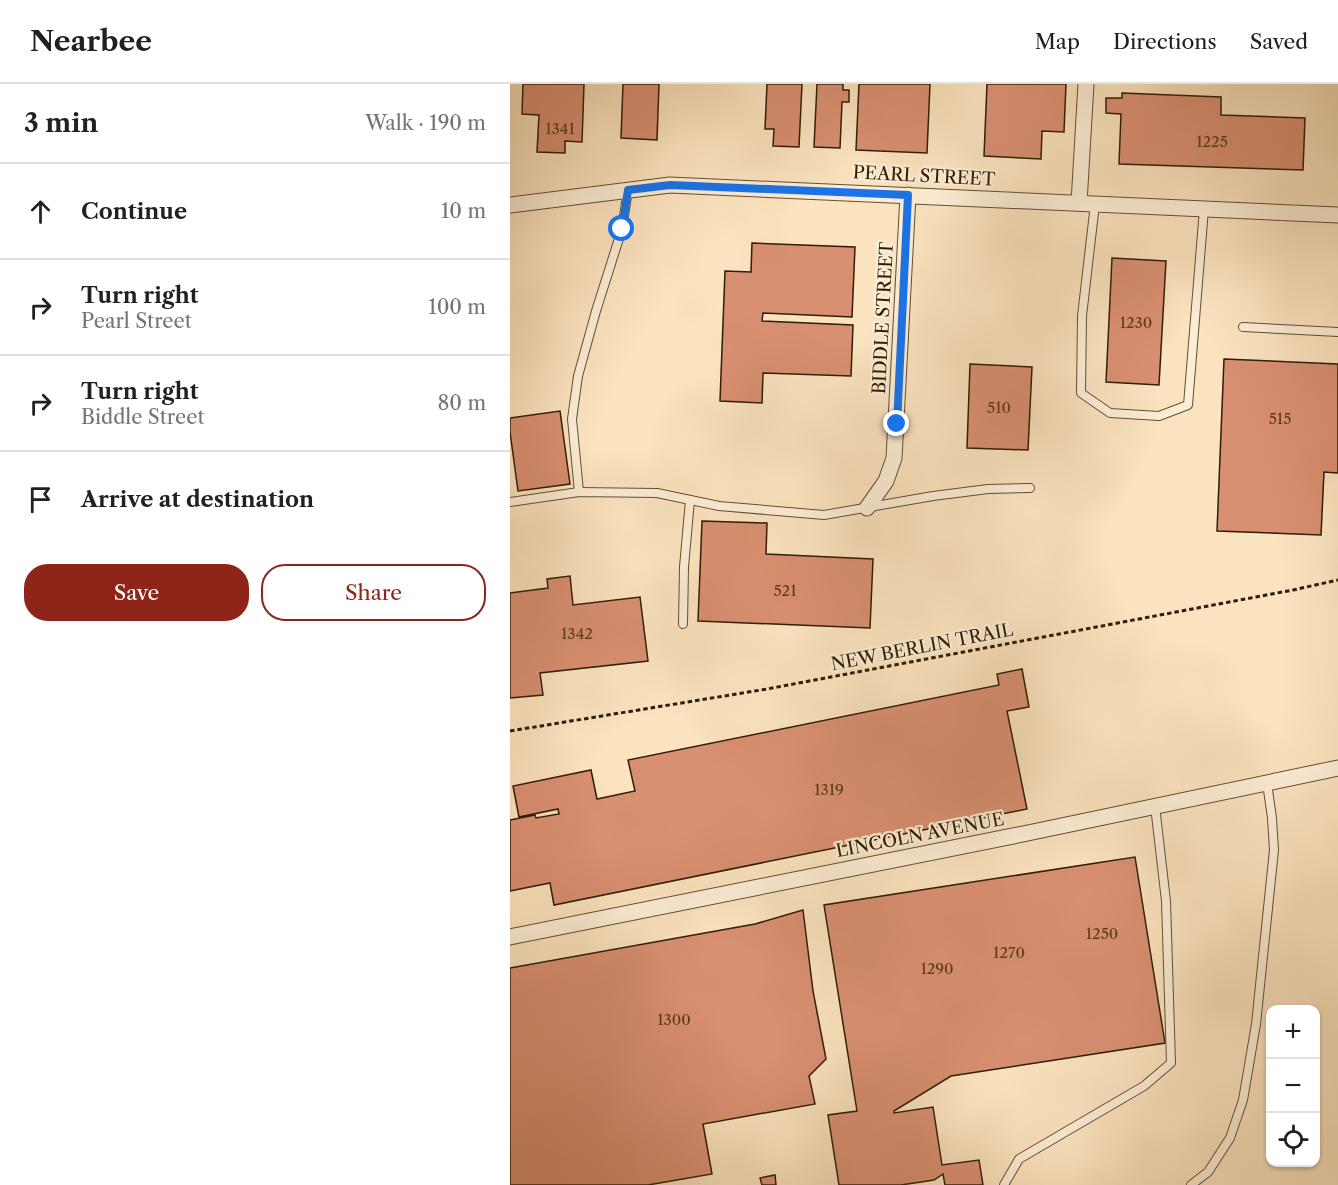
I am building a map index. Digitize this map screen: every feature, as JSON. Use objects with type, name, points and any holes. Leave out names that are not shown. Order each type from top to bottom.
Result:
[{"type":"street","points":[[1079,203],[1086,84]]},
{"type":"street","name":"PEARL STREET","points":[[510,205],[659,186],[689,185],[1338,215]]},
{"type":"street","name":"BIDDLE STREET","points":[[867,508],[886,481],[894,458],[908,195]]},
{"type":"street","name":"LINCOLN AVENUE","points":[[510,937],[1338,768]]},
{"type":"lane","points":[[579,492],[572,419],[578,376],[622,229],[628,190]]},
{"type":"lane","points":[[1095,204],[1082,316],[1081,393],[1110,413],[1159,416],[1188,405],[1204,208]]},
{"type":"lane","points":[[1243,327],[1338,332]]},
{"type":"lane","points":[[510,502],[579,492],[657,493],[719,506],[824,515],[988,489],[1029,488]]},
{"type":"lane","points":[[684,624],[684,567],[690,500]]},
{"type":"lane","points":[[1191,1185],[1208,1172],[1230,1138],[1244,1100],[1256,1024],[1274,850],[1267,783]]},
{"type":"lane","points":[[1004,1185],[1019,1159],[1144,1086],[1171,1063],[1166,901],[1155,806]]},
{"type":"path","name":"NEW BERLIN TRAIL","points":[[510,731],[814,681],[1338,580]]},
{"type":"building","points":[[523,84],[584,84],[582,142],[565,141],[565,153],[537,152],[539,115],[522,114]]},
{"type":"building","points":[[623,84],[659,84],[657,140],[621,138]]},
{"type":"building","points":[[767,84],[802,84],[799,147],[773,146],[774,129],[765,129]]},
{"type":"building","points":[[817,84],[843,84],[843,90],[849,90],[849,102],[842,102],[840,148],[814,147]]},
{"type":"building","points":[[859,84],[930,84],[927,153],[856,150]]},
{"type":"building","points":[[987,84],[1066,84],[1064,132],[1042,131],[1041,159],[984,156]]},
{"type":"building","points":[[1122,93],[1221,97],[1221,115],[1305,118],[1303,170],[1119,164],[1121,114],[1106,113],[1106,98],[1122,98]]},
{"type":"building","points":[[752,243],[855,247],[852,317],[763,313],[762,321],[853,325],[851,376],[763,373],[762,403],[720,401],[725,271],[751,272]]},
{"type":"building","points":[[1112,258],[1166,261],[1159,385],[1106,382]]},
{"type":"building","points":[[1224,359],[1338,364],[1338,473],[1324,472],[1321,535],[1217,531]]},
{"type":"building","points":[[970,364],[1032,367],[1028,450],[967,448]]},
{"type":"building","points":[[560,411],[570,484],[518,491],[510,418]]},
{"type":"building","points":[[702,521],[767,523],[766,554],[873,559],[870,628],[698,621]]},
{"type":"building","points":[[570,576],[573,605],[640,597],[648,661],[540,673],[543,695],[510,698],[510,593],[548,588],[547,579]]},
{"type":"building","points":[[1022,669],[1029,707],[1007,711],[1027,809],[554,905],[550,883],[510,891],[510,820],[535,815],[536,818],[559,814],[558,809],[519,817],[513,786],[591,770],[597,799],[635,791],[628,760],[999,685],[997,674]]},
{"type":"building","points":[[1135,857],[1165,1043],[951,1076],[894,1111],[894,1113],[933,1107],[942,1165],[979,1160],[983,1185],[945,1185],[943,1174],[934,1180],[901,1185],[839,1185],[828,1115],[857,1111],[824,905]]},
{"type":"building","points":[[803,910],[813,991],[826,1059],[809,1076],[815,1104],[703,1124],[712,1174],[648,1185],[510,1185],[510,968],[755,924]]},
{"type":"building","points":[[775,1175],[776,1185],[762,1185],[760,1178]]},
{"type":"route","points":[[622,229],[628,190],[659,186],[908,195],[897,424]]}]
